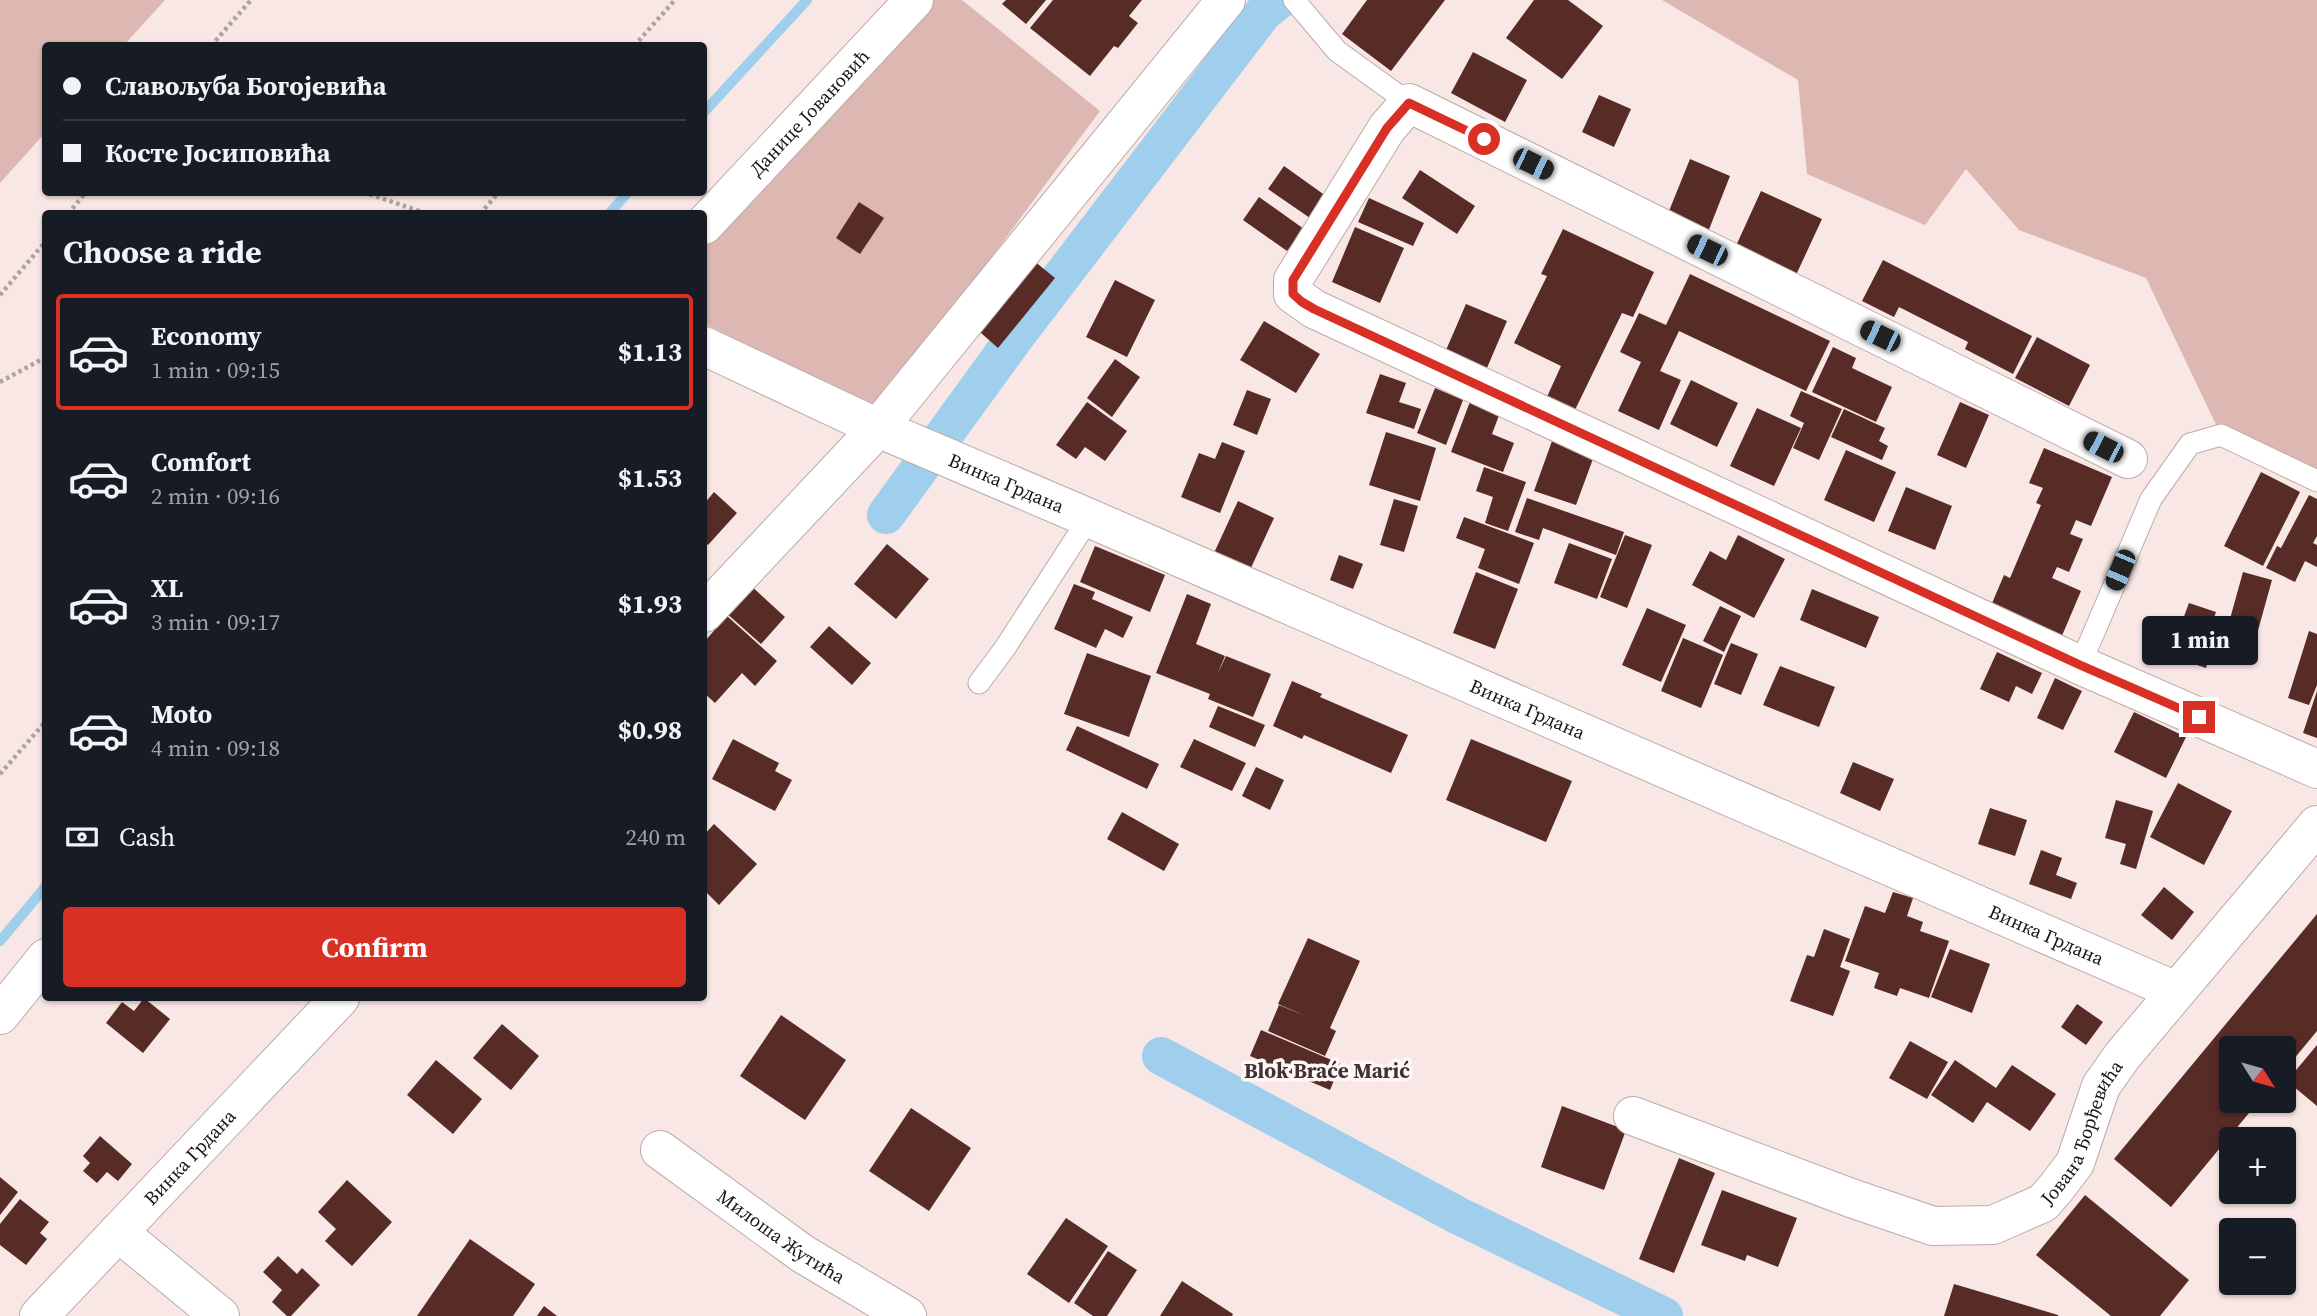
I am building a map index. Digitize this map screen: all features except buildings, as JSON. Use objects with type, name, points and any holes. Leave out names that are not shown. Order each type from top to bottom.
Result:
[{"type":"street","name":"Данице Јовановић","points":[[707,222],[914,0]]},
{"type":"street","points":[[707,610],[878,428],[1226,0]]},
{"type":"street","points":[[2128,459],[1409,103],[1387,128],[1293,280],[1293,294],[1314,309],[2080,665],[2317,769]]},
{"type":"street","name":"Винка Грдана","points":[[707,347],[878,428],[2176,991]]},
{"type":"street","name":"Јована Ђорђевића","points":[[1633,1116],[1933,1226],[1993,1225],[2043,1203],[2056,1188],[2075,1163],[2101,1086],[2123,1055],[2317,825]]},
{"type":"street","points":[[0,1015],[42,963]]},
{"type":"street","name":"Винка Грдана","points":[[39,1316],[337,1001]]},
{"type":"street","name":"Милоша Жутића","points":[[660,1150],[803,1254],[907,1316]]},
{"type":"street","points":[[118,1232],[220,1316]]},
{"type":"lane","points":[[1294,0],[1337,51],[1409,103]]},
{"type":"lane","points":[[2080,665],[2151,499],[2190,444],[2221,435],[2317,481]]},
{"type":"lane","points":[[979,682],[1005,648],[1089,518]]},
{"type":"path","points":[[214,42],[251,0]]},
{"type":"path","points":[[638,42],[676,0]]},
{"type":"path","points":[[71,210],[83,196]]},
{"type":"path","points":[[375,196],[416,210]]},
{"type":"path","points":[[483,210],[496,196]]},
{"type":"path","points":[[0,295],[42,246]]},
{"type":"path","points":[[0,382],[42,359]]},
{"type":"path","points":[[0,774],[42,726]]},
{"type":"shaded area","points":[[0,0],[165,0],[127,42],[42,42],[42,136],[0,183]]},
{"type":"shaded area","points":[[926,0],[962,0],[1100,111],[875,414],[707,325],[707,238]]},
{"type":"shaded area","points":[[1662,0],[2317,0],[2317,481],[2221,435],[2146,278],[2019,230],[1966,169],[1925,225],[1807,174],[1798,80]]},
{"type":"waterway","points":[[707,109],[807,0]]},
{"type":"waterway","points":[[886,515],[1013,340],[1263,13],[1279,0]]},
{"type":"waterway","points":[[612,210],[625,196]]},
{"type":"waterway","points":[[0,941],[42,891]]},
{"type":"waterway","points":[[1161,1056],[1457,1215],[1664,1316]]},
{"type":"district","name":"Blok Braće Marić","points":[[1327,1071]]},
{"type":"route","points":[[1484,139],[1409,103],[1387,128],[1293,280],[1293,294],[1314,309],[2080,665],[2199,717]]}]
